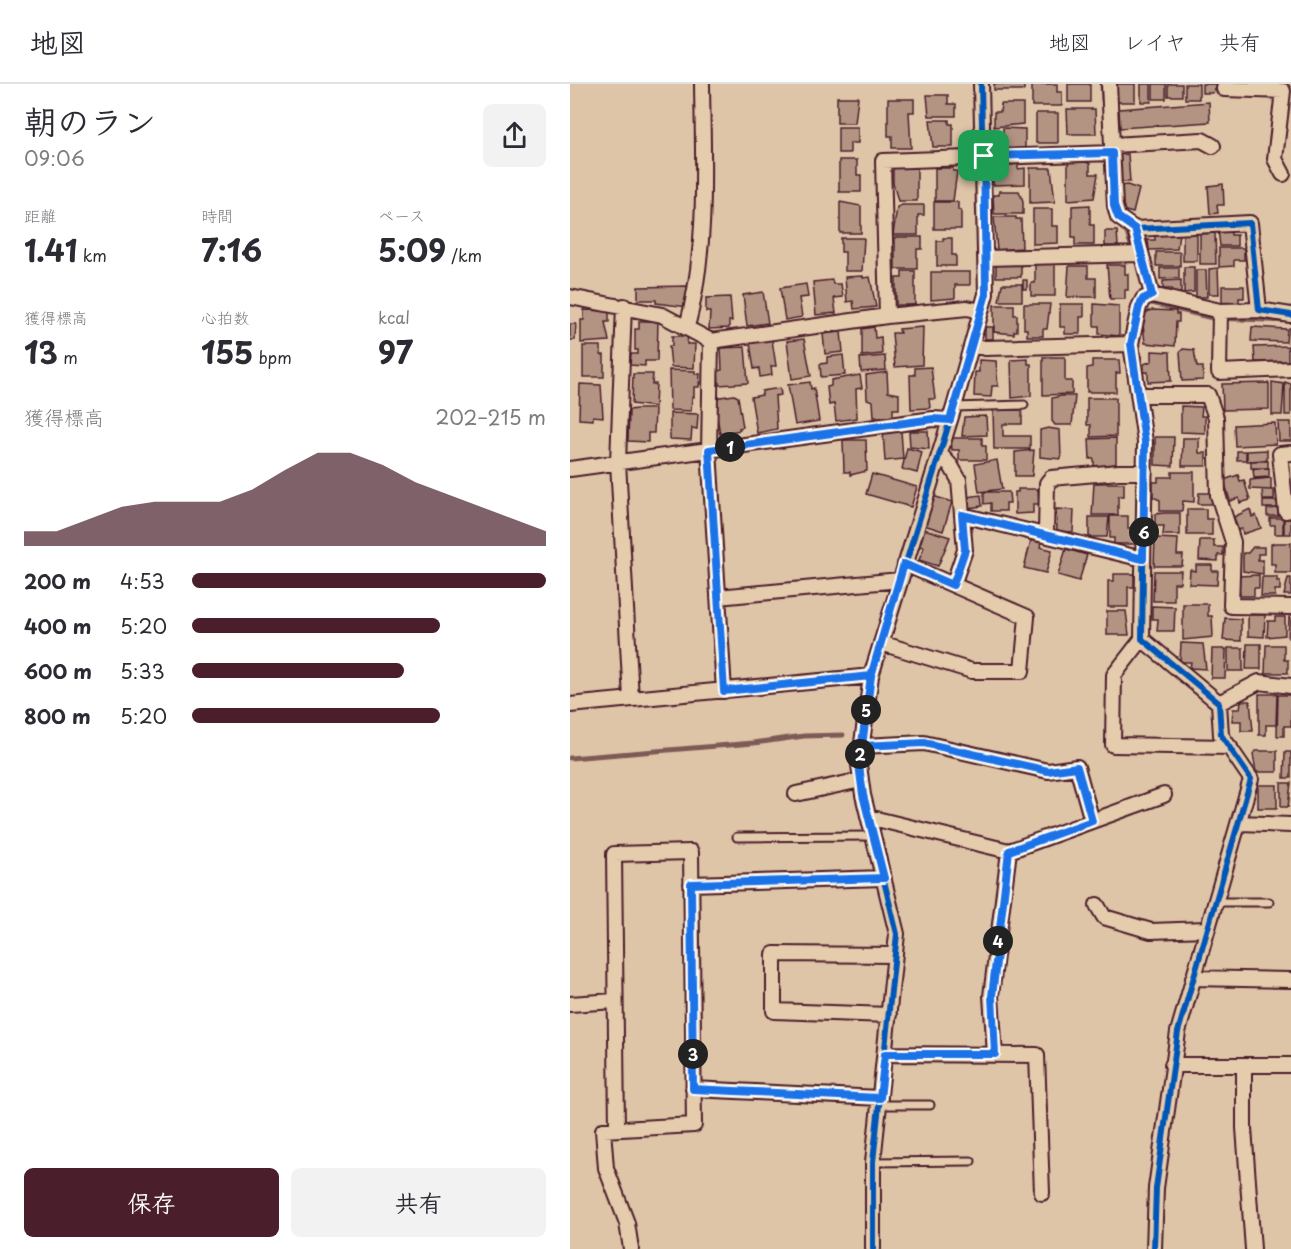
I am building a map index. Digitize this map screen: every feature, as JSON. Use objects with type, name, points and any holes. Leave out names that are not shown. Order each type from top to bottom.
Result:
[{"type":"street","points":[[687,327],[697,289],[703,179],[702,84]]},
{"type":"street","points":[[873,1249],[873,1162],[897,934],[868,817],[859,765],[871,676],[940,454],[986,294],[987,258],[981,84]]},
{"type":"street","points":[[1109,84],[1114,206],[1118,217],[1135,229],[1250,223],[1259,310]]},
{"type":"street","points":[[1225,84],[1224,89],[1282,91],[1275,159],[1282,174]]},
{"type":"street","points":[[887,316],[883,161],[1112,149],[1202,140],[1213,146]]},
{"type":"street","points":[[1135,229],[1152,295]]},
{"type":"street","points":[[987,258],[1140,254]]},
{"type":"street","points":[[1230,747],[1113,745],[1114,675],[1142,639],[1145,442],[1131,344],[1139,307],[1143,299],[1152,295],[1220,311],[1259,310],[1291,315]]},
{"type":"street","points":[[570,297],[662,315],[711,341],[887,316],[967,308],[981,311]]},
{"type":"street","points":[[624,306],[618,462],[631,699]]},
{"type":"street","points":[[1220,311],[1220,372],[1291,369]]},
{"type":"street","points":[[711,341],[709,450],[724,691]]},
{"type":"street","points":[[972,345],[985,348],[1131,344]]},
{"type":"street","points":[[1139,395],[1208,395],[1216,418],[1218,495],[1233,542],[1231,606],[1291,607]]},
{"type":"street","points":[[570,469],[933,419],[952,413]]},
{"type":"street","points":[[1291,453],[1280,454],[1286,511],[1291,510]]},
{"type":"street","points":[[940,454],[951,466],[959,480],[965,550],[953,585]]},
{"type":"street","points":[[1046,534],[1047,483],[1051,478],[1145,472]]},
{"type":"street","points":[[962,515],[1143,559]]},
{"type":"street","points":[[881,643],[972,671],[1022,671],[1027,617],[904,564]]},
{"type":"street","points":[[718,597],[900,580]]},
{"type":"street","points":[[1142,639],[1219,703],[1221,735],[1251,779],[1240,823],[1192,978],[1172,1065],[1156,1188],[1154,1249]]},
{"type":"street","points":[[570,705],[871,676]]},
{"type":"street","points":[[1219,703],[1259,682],[1291,686]]},
{"type":"street","points":[[862,746],[924,743],[1048,771],[1077,767],[1092,821]]},
{"type":"street","points":[[796,794],[861,780]]},
{"type":"street","points":[[868,817],[1009,851],[1164,795]]},
{"type":"street","points":[[1240,823],[1291,825]]},
{"type":"street","points":[[995,1054],[992,996],[1009,851]]},
{"type":"street","points":[[617,1129],[614,854],[691,852],[694,1125],[603,1130],[606,1168],[627,1223],[631,1249]]},
{"type":"street","points":[[691,884],[884,878]]},
{"type":"street","points":[[1097,905],[1104,917],[1151,931],[1206,929]]},
{"type":"street","points":[[889,1015],[774,1011],[774,954],[895,955]]},
{"type":"street","points":[[1192,978],[1291,980]]},
{"type":"street","points":[[570,1004],[615,1001]]},
{"type":"street","points":[[885,1054],[1037,1055],[1042,1193]]},
{"type":"street","points":[[1172,1065],[1291,1065]]},
{"type":"street","points":[[1244,1065],[1244,1128],[1253,1249]]},
{"type":"street","points":[[693,1089],[880,1101]]},
{"type":"lane","points":[[952,413],[1024,405]]},
{"type":"lane","points":[[737,837],[873,836]]},
{"type":"lane","points":[[1214,902],[1269,902]]},
{"type":"lane","points":[[880,1101],[930,1105]]},
{"type":"lane","points":[[873,1162],[971,1161]]},
{"type":"building","points":[[994,84],[1024,84],[1024,90],[994,90]]},
{"type":"building","points":[[1032,84],[1057,84],[1057,92],[1062,92],[1062,106],[1032,106]]},
{"type":"building","points":[[1068,84],[1090,84],[1090,102],[1068,102]]},
{"type":"building","points":[[1115,84],[1135,84],[1135,102],[1116,102]]},
{"type":"building","points":[[1141,84],[1151,84],[1151,102],[1141,102]]},
{"type":"building","points":[[1153,84],[1166,84],[1166,99],[1153,99]]},
{"type":"building","points":[[1168,84],[1182,84],[1182,96],[1168,96]]},
{"type":"building","points":[[1185,84],[1199,84],[1199,99],[1185,99]]},
{"type":"building","points":[[1202,84],[1216,84],[1213,93],[1202,93]]},
{"type":"building","points":[[927,95],[948,95],[948,104],[956,104],[956,116],[929,116]]},
{"type":"building","points":[[837,97],[858,97],[855,123],[837,123]]},
{"type":"building","points":[[888,99],[914,99],[914,112],[909,112],[911,148],[892,148],[892,136],[888,136]]},
{"type":"building","points":[[1209,102],[1210,122],[1120,128],[1119,109]]},
{"type":"building","points":[[1001,104],[1023,104],[1023,124],[994,127],[994,112],[1000,112]]},
{"type":"building","points":[[1067,109],[1095,109],[1096,134],[1068,134]]},
{"type":"building","points":[[1036,113],[1058,113],[1058,143],[1036,143]]},
{"type":"building","points":[[930,120],[949,120],[949,124],[953,124],[953,147],[933,147]]},
{"type":"building","points":[[838,127],[858,127],[858,143],[850,143],[850,153],[838,153]]},
{"type":"building","points":[[1003,128],[1025,129],[1025,149],[1005,149],[1005,152],[996,152],[996,137],[1003,137]]},
{"type":"building","points":[[1128,154],[1130,182],[1117,182],[1115,155]]},
{"type":"building","points":[[839,160],[857,160],[857,175],[861,175],[861,192],[839,192]]},
{"type":"building","points":[[1068,162],[1086,162],[1090,164],[1090,174],[1098,174],[1094,198],[1068,200]]},
{"type":"building","points":[[1018,164],[1018,169],[1025,168],[1025,184],[993,185],[993,167]]},
{"type":"building","points":[[893,168],[917,168],[917,201],[898,201],[893,183]]},
{"type":"building","points":[[935,168],[953,168],[953,171],[957,171],[953,201],[935,201]]},
{"type":"building","points":[[1030,168],[1051,168],[1055,202],[1030,203]]},
{"type":"building","points":[[1223,184],[1224,205],[1217,205],[1218,213],[1210,214],[1208,186]]},
{"type":"building","points":[[1127,185],[1139,189],[1133,213],[1122,210],[1119,186]]},
{"type":"building","points":[[999,191],[1019,191],[1023,201],[1023,214],[994,214],[993,195],[999,195]]},
{"type":"building","points":[[840,202],[861,206],[861,233],[840,233]]},
{"type":"building","points":[[934,202],[958,202],[958,210],[961,210],[961,229],[934,229]]},
{"type":"building","points":[[924,205],[924,215],[918,215],[918,235],[893,235],[897,207]]},
{"type":"building","points":[[1090,205],[1090,225],[1094,225],[1094,245],[1075,245],[1075,237],[1072,237],[1072,206]]},
{"type":"building","points":[[1033,209],[1052,209],[1052,226],[1058,226],[1058,243],[1033,244]]},
{"type":"building","points":[[994,217],[1021,219],[1022,248],[997,250]]},
{"type":"building","points":[[1218,229],[1231,229],[1231,235],[1237,235],[1237,246],[1220,246]]},
{"type":"building","points":[[1105,231],[1117,231],[1118,246],[1105,246]]},
{"type":"building","points":[[1155,232],[1179,232],[1177,249],[1149,250],[1148,240],[1155,240]]},
{"type":"building","points":[[1183,232],[1197,232],[1197,261],[1183,261]]},
{"type":"building","points":[[1215,233],[1216,264],[1200,264],[1200,234]]},
{"type":"building","points":[[895,237],[922,237],[922,249],[917,249],[917,269],[895,269]]},
{"type":"building","points":[[841,238],[864,238],[862,271],[845,271],[845,252],[841,252]]},
{"type":"building","points":[[943,238],[952,238],[952,255],[956,255],[956,266],[937,266],[937,241],[943,241]]},
{"type":"building","points":[[1219,248],[1244,248],[1244,260],[1234,260],[1234,266],[1219,267]]},
{"type":"building","points":[[1156,252],[1180,252],[1180,266],[1156,266]]},
{"type":"building","points":[[996,263],[1021,263],[1021,277],[996,277]]},
{"type":"building","points":[[1035,264],[1055,264],[1055,296],[1031,296],[1031,283],[1035,283]]},
{"type":"building","points":[[1107,265],[1125,265],[1125,274],[1128,274],[1128,290],[1125,290],[1125,299],[1110,299]]},
{"type":"building","points":[[1069,266],[1088,266],[1088,278],[1096,278],[1096,297],[1067,297]]},
{"type":"building","points":[[1184,267],[1194,267],[1194,292],[1184,293]]},
{"type":"building","points":[[1160,268],[1179,268],[1179,278],[1160,279]]},
{"type":"building","points":[[1218,268],[1219,294],[1209,294],[1209,269]]},
{"type":"building","points":[[1196,270],[1206,270],[1207,297],[1196,297]]},
{"type":"building","points":[[902,271],[915,271],[915,305],[896,305],[896,278],[902,278]]},
{"type":"building","points":[[931,272],[970,272],[970,285],[955,285],[955,298],[931,300]]},
{"type":"building","points":[[863,276],[863,278],[870,277],[876,307],[854,309],[853,301],[847,302],[845,277]]},
{"type":"building","points":[[832,280],[833,284],[841,284],[843,297],[834,298],[836,313],[816,315],[813,282]]},
{"type":"building","points":[[1023,280],[1027,280],[1027,289],[1023,289]]},
{"type":"building","points":[[1181,280],[1181,295],[1172,295],[1172,289],[1163,289],[1163,281]]},
{"type":"building","points":[[806,284],[808,297],[799,298],[802,317],[785,320],[780,288]]},
{"type":"building","points":[[1002,284],[1022,284],[1022,301],[999,301]]},
{"type":"building","points":[[688,286],[688,307],[656,303],[656,300],[638,300],[638,287]]},
{"type":"building","points":[[1222,286],[1244,286],[1244,298],[1239,298],[1239,304],[1222,304]]},
{"type":"building","points":[[763,292],[768,323],[747,326],[743,295]]},
{"type":"building","points":[[730,297],[732,321],[729,321],[729,328],[709,329],[710,312],[706,312],[706,298]]},
{"type":"building","points":[[1024,304],[1050,304],[1047,329],[1043,329],[1043,336],[1027,336],[1027,329],[1024,329]]},
{"type":"building","points":[[1060,304],[1084,304],[1084,317],[1080,317],[1080,334],[1065,334],[1065,327],[1060,327]]},
{"type":"building","points":[[1094,304],[1119,306],[1119,336],[1099,334],[1099,326],[1094,326]]},
{"type":"building","points":[[994,305],[1014,305],[1014,315],[1017,315],[1017,331],[1014,331],[1014,334],[994,332]]},
{"type":"building","points":[[584,310],[609,311],[609,322],[605,322],[609,341],[581,343],[581,320],[584,320]]},
{"type":"building","points":[[1152,310],[1176,311],[1176,314],[1179,314],[1179,322],[1176,322],[1175,346],[1145,343],[1142,314]]},
{"type":"building","points":[[639,321],[658,321],[657,361],[645,361],[645,366],[630,365],[631,354],[638,354],[638,350],[635,350],[635,329],[639,329]]},
{"type":"building","points":[[570,324],[576,324],[575,340],[570,340]]},
{"type":"building","points":[[874,327],[875,338],[881,337],[882,354],[862,356],[862,329]]},
{"type":"building","points":[[923,327],[922,365],[895,367],[892,333],[900,333],[899,329]]},
{"type":"building","points":[[985,327],[993,327],[993,339],[985,339]]},
{"type":"building","points":[[1252,327],[1287,329],[1286,342],[1251,341]]},
{"type":"building","points":[[1289,328],[1291,328],[1291,349],[1289,349]]},
{"type":"building","points":[[841,332],[843,352],[825,354],[823,334]]},
{"type":"building","points":[[672,336],[688,336],[687,344],[695,344],[694,368],[671,367],[669,346],[672,346]]},
{"type":"building","points":[[804,339],[811,376],[792,379],[787,341]]},
{"type":"building","points":[[772,340],[776,366],[771,366],[772,375],[760,377],[759,368],[754,369],[750,343]]},
{"type":"building","points":[[583,346],[601,346],[601,355],[604,355],[604,377],[583,377]]},
{"type":"building","points":[[1288,346],[1288,361],[1255,362],[1254,347]]},
{"type":"building","points":[[745,347],[748,383],[719,385],[718,371],[722,370],[721,348]]},
{"type":"building","points":[[1183,349],[1194,350],[1197,367],[1203,367],[1203,380],[1182,381],[1180,352]]},
{"type":"building","points":[[1152,351],[1170,352],[1171,381],[1148,382],[1148,372],[1144,372],[1144,364],[1152,361]]},
{"type":"building","points":[[843,355],[845,375],[821,377],[820,364],[827,363],[827,357]]},
{"type":"building","points":[[885,356],[886,370],[861,372],[860,358]]},
{"type":"building","points":[[1043,357],[1065,357],[1065,381],[1072,381],[1072,394],[1043,395]]},
{"type":"building","points":[[1028,359],[1028,364],[1031,364],[1031,396],[1012,398],[1011,360]]},
{"type":"building","points":[[979,360],[996,361],[998,386],[992,386],[991,397],[974,396],[975,372],[979,372]]},
{"type":"building","points":[[1092,360],[1119,360],[1120,373],[1116,373],[1116,392],[1087,392],[1087,368],[1092,367]]},
{"type":"building","points":[[931,367],[935,399],[929,399],[930,408],[911,409],[910,375],[915,375],[915,368]]},
{"type":"building","points":[[669,370],[695,371],[695,374],[700,374],[699,387],[694,387],[691,411],[670,410]]},
{"type":"building","points":[[887,372],[888,392],[899,394],[899,409],[893,409],[893,417],[874,417],[873,401],[867,399],[866,375]]},
{"type":"building","points":[[633,374],[653,374],[652,384],[656,384],[655,407],[632,404]]},
{"type":"building","points":[[860,375],[862,388],[856,389],[857,418],[836,421],[834,404],[829,405],[827,387],[831,386],[831,380]]},
{"type":"building","points":[[810,382],[811,389],[814,388],[819,421],[795,425],[788,385]]},
{"type":"building","points":[[1272,382],[1284,384],[1282,415],[1272,415]]},
{"type":"building","points":[[1285,382],[1291,384],[1291,415],[1285,415]]},
{"type":"building","points":[[1269,383],[1269,409],[1223,410],[1222,384]]},
{"type":"building","points":[[580,384],[601,385],[603,417],[593,416],[593,420],[579,419]]},
{"type":"building","points":[[780,388],[781,395],[775,396],[777,429],[757,433],[751,397],[762,395],[762,391]]},
{"type":"building","points":[[734,395],[738,397],[743,427],[739,428],[740,430],[720,434],[714,398]]},
{"type":"building","points":[[1075,396],[1072,425],[1055,425],[1052,421],[1052,398]]},
{"type":"building","points":[[1087,398],[1116,398],[1116,436],[1091,437],[1091,425],[1087,425]]},
{"type":"building","points":[[1181,406],[1202,407],[1201,416],[1205,416],[1205,433],[1181,432]]},
{"type":"building","points":[[655,409],[654,433],[648,433],[648,442],[628,441],[629,410]]},
{"type":"building","points":[[993,410],[1022,410],[1022,424],[1003,424],[1003,436],[1030,436],[1030,449],[994,449]]},
{"type":"building","points":[[670,413],[698,414],[697,429],[692,428],[691,440],[670,439]]},
{"type":"building","points":[[986,416],[987,435],[962,436],[964,417]]},
{"type":"building","points":[[1278,422],[1291,422],[1291,441],[1279,441]]},
{"type":"building","points":[[1275,423],[1276,444],[1235,446],[1234,425]]},
{"type":"building","points":[[1048,428],[1060,430],[1061,459],[1040,457],[1040,430]]},
{"type":"building","points":[[901,431],[903,459],[885,461],[883,432]]},
{"type":"building","points":[[909,431],[928,431],[929,449],[910,447]]},
{"type":"building","points":[[1155,437],[1174,437],[1173,466],[1155,465]]},
{"type":"building","points":[[951,438],[982,438],[982,446],[986,446],[986,460],[959,460],[959,450],[952,450]]},
{"type":"building","points":[[1116,438],[1116,464],[1094,467],[1094,459],[1090,459],[1089,439]]},
{"type":"building","points":[[1183,438],[1199,438],[1199,453],[1206,453],[1206,466],[1182,466]]},
{"type":"building","points":[[843,440],[866,440],[867,471],[850,475],[850,472],[844,472]]},
{"type":"building","points":[[907,448],[922,452],[917,473],[902,469]]},
{"type":"building","points":[[1034,450],[1032,476],[1015,476],[1015,452]]},
{"type":"building","points":[[1267,450],[1267,460],[1247,461],[1247,451]]},
{"type":"building","points":[[1237,451],[1246,451],[1246,460],[1237,460]]},
{"type":"building","points":[[997,460],[1002,489],[979,492],[975,464]]},
{"type":"building","points":[[1251,461],[1268,461],[1268,468],[1251,468]]},
{"type":"building","points":[[1269,468],[1269,477],[1254,478],[1253,469]]},
{"type":"building","points":[[1172,472],[1194,472],[1194,502],[1183,501],[1182,511],[1160,511],[1160,500],[1153,497],[1153,482],[1158,482],[1158,477],[1172,477]]},
{"type":"building","points":[[872,474],[917,487],[911,507],[866,494]]},
{"type":"building","points":[[1238,475],[1240,481],[1244,480],[1250,500],[1240,503],[1239,498],[1230,501],[1224,480]]},
{"type":"building","points":[[1271,478],[1271,490],[1250,489],[1250,480]]},
{"type":"building","points":[[1094,483],[1124,483],[1124,496],[1118,496],[1118,515],[1092,515]]},
{"type":"building","points":[[1018,489],[1038,489],[1039,504],[1033,504],[1033,513],[1015,514],[1015,492],[1018,492]]},
{"type":"building","points":[[1262,490],[1274,490],[1274,500],[1263,500]]},
{"type":"building","points":[[984,492],[1009,492],[1010,503],[1006,503],[1006,511],[991,511],[991,503],[984,504]]},
{"type":"building","points":[[1199,493],[1213,493],[1213,504],[1198,504]]},
{"type":"building","points":[[981,495],[982,506],[968,508],[967,497]]},
{"type":"building","points":[[933,496],[952,502],[943,531],[924,525]]},
{"type":"building","points":[[1263,501],[1278,501],[1278,508],[1263,508]]},
{"type":"building","points":[[1278,508],[1278,516],[1267,516],[1267,509]]},
{"type":"building","points":[[1056,509],[1074,510],[1073,532],[1057,531]]},
{"type":"building","points":[[1187,509],[1206,509],[1206,519],[1212,519],[1212,535],[1187,535]]},
{"type":"building","points":[[1250,509],[1252,517],[1256,515],[1261,528],[1243,534],[1242,529],[1238,530],[1234,517]]},
{"type":"building","points":[[1180,513],[1180,535],[1163,535],[1164,526],[1155,526],[1155,514]]},
{"type":"building","points":[[1110,516],[1128,516],[1128,528],[1135,528],[1135,544],[1114,544],[1114,538],[1110,538]]},
{"type":"building","points":[[1089,517],[1109,517],[1107,537],[1089,537]]},
{"type":"building","points":[[1270,518],[1283,518],[1283,534],[1275,534],[1275,525],[1270,525]]},
{"type":"building","points":[[1284,519],[1291,519],[1291,534],[1284,534]]},
{"type":"building","points":[[924,529],[950,537],[938,566],[919,560],[924,547],[918,546]]},
{"type":"building","points":[[1155,538],[1178,539],[1177,555],[1183,555],[1182,566],[1154,566]]},
{"type":"building","points":[[1031,540],[1041,543],[1040,547],[1052,550],[1046,573],[1024,568]]},
{"type":"building","points":[[1200,540],[1214,540],[1214,547],[1223,547],[1223,555],[1218,555],[1218,561],[1199,560]]},
{"type":"building","points":[[1291,543],[1291,573],[1275,573],[1275,564],[1271,564],[1271,544]]},
{"type":"building","points":[[1253,547],[1264,547],[1264,554],[1258,554],[1258,560],[1263,560],[1263,574],[1243,571],[1243,553],[1248,553]]},
{"type":"building","points":[[1066,549],[1087,555],[1079,581],[1058,575]]},
{"type":"building","points":[[1196,565],[1212,565],[1212,571],[1218,571],[1217,585],[1189,584],[1190,570],[1196,571]]},
{"type":"building","points":[[1154,571],[1181,571],[1180,583],[1174,583],[1174,601],[1153,601]]},
{"type":"building","points":[[1114,574],[1134,574],[1134,587],[1128,587],[1128,607],[1108,607],[1108,581],[1114,581]]},
{"type":"building","points":[[1259,575],[1259,588],[1254,588],[1254,596],[1240,596],[1238,576]]},
{"type":"building","points":[[1262,577],[1277,577],[1277,581],[1280,581],[1280,590],[1275,590],[1275,596],[1261,596]]},
{"type":"building","points":[[1288,578],[1291,578],[1291,595],[1284,595]]},
{"type":"building","points":[[1183,604],[1208,604],[1208,616],[1212,616],[1213,637],[1183,640]]},
{"type":"building","points":[[1152,606],[1175,607],[1174,631],[1157,631],[1158,619],[1152,619]]},
{"type":"building","points":[[1107,611],[1126,611],[1129,635],[1107,635]]},
{"type":"building","points":[[1248,615],[1265,615],[1264,637],[1248,636]]},
{"type":"building","points":[[1275,617],[1285,617],[1285,635],[1267,637],[1268,621],[1275,621]]},
{"type":"building","points":[[1289,617],[1291,618],[1291,638],[1288,638]]},
{"type":"building","points":[[1225,618],[1241,619],[1241,641],[1223,640]]},
{"type":"building","points":[[1181,643],[1203,644],[1206,669],[1190,668],[1191,662],[1180,662]]},
{"type":"building","points":[[1247,644],[1261,644],[1261,669],[1246,669]]},
{"type":"building","points":[[1266,645],[1284,645],[1284,660],[1288,660],[1288,673],[1265,673]]},
{"type":"building","points":[[1228,648],[1243,648],[1243,671],[1228,671]]},
{"type":"building","points":[[1212,649],[1226,649],[1225,678],[1211,678]]},
{"type":"building","points":[[1259,694],[1277,694],[1276,725],[1266,725],[1266,735],[1259,735]]},
{"type":"building","points":[[1278,695],[1291,695],[1291,726],[1284,726],[1284,736],[1277,736]]},
{"type":"building","points":[[1241,701],[1250,701],[1253,731],[1241,731],[1241,721],[1232,721],[1233,709],[1240,709]]},
{"type":"building","points":[[1256,751],[1277,751],[1277,772],[1256,772],[1253,754]]},
{"type":"building","points":[[1285,752],[1291,752],[1291,778],[1284,778]]},
{"type":"building","points":[[1281,783],[1291,783],[1288,807],[1281,807]]},
{"type":"building","points":[[1258,785],[1277,785],[1277,808],[1258,808]]},
{"type":"waterway","points":[[1102,84],[1103,100]]},
{"type":"waterway","points":[[1114,219],[1127,233],[1134,254]]},
{"type":"waterway","points":[[1149,297],[1152,303],[1212,318],[1289,321]]},
{"type":"waterway","points":[[570,758],[754,743],[804,736],[843,735]]},
{"type":"cycle path","points":[[873,1249],[873,1162],[897,934],[863,795],[859,765],[871,676],[954,407],[986,294],[981,84]]},
{"type":"cycle path","points":[[1154,1249],[1156,1188],[1178,1032],[1251,779],[1221,735],[1219,703],[1142,639],[1145,442],[1131,344],[1139,307],[1143,299],[1152,295],[1135,229],[1250,223],[1259,310],[1291,315]]},
{"type":"route","points":[[984,156],[986,294],[950,420],[933,419],[709,450],[724,691],[871,676],[859,765],[863,795],[884,878],[691,884],[693,1089],[880,1098],[885,1054],[995,1054],[992,996],[1009,851],[1092,821],[1077,767],[1048,771],[924,743],[862,746],[871,676],[904,564],[953,585],[965,550],[962,515],[1143,559],[1145,442],[1131,344],[1139,307],[1143,299],[1152,295],[1135,229],[1118,217],[1114,206],[1112,153],[984,156]]}]
